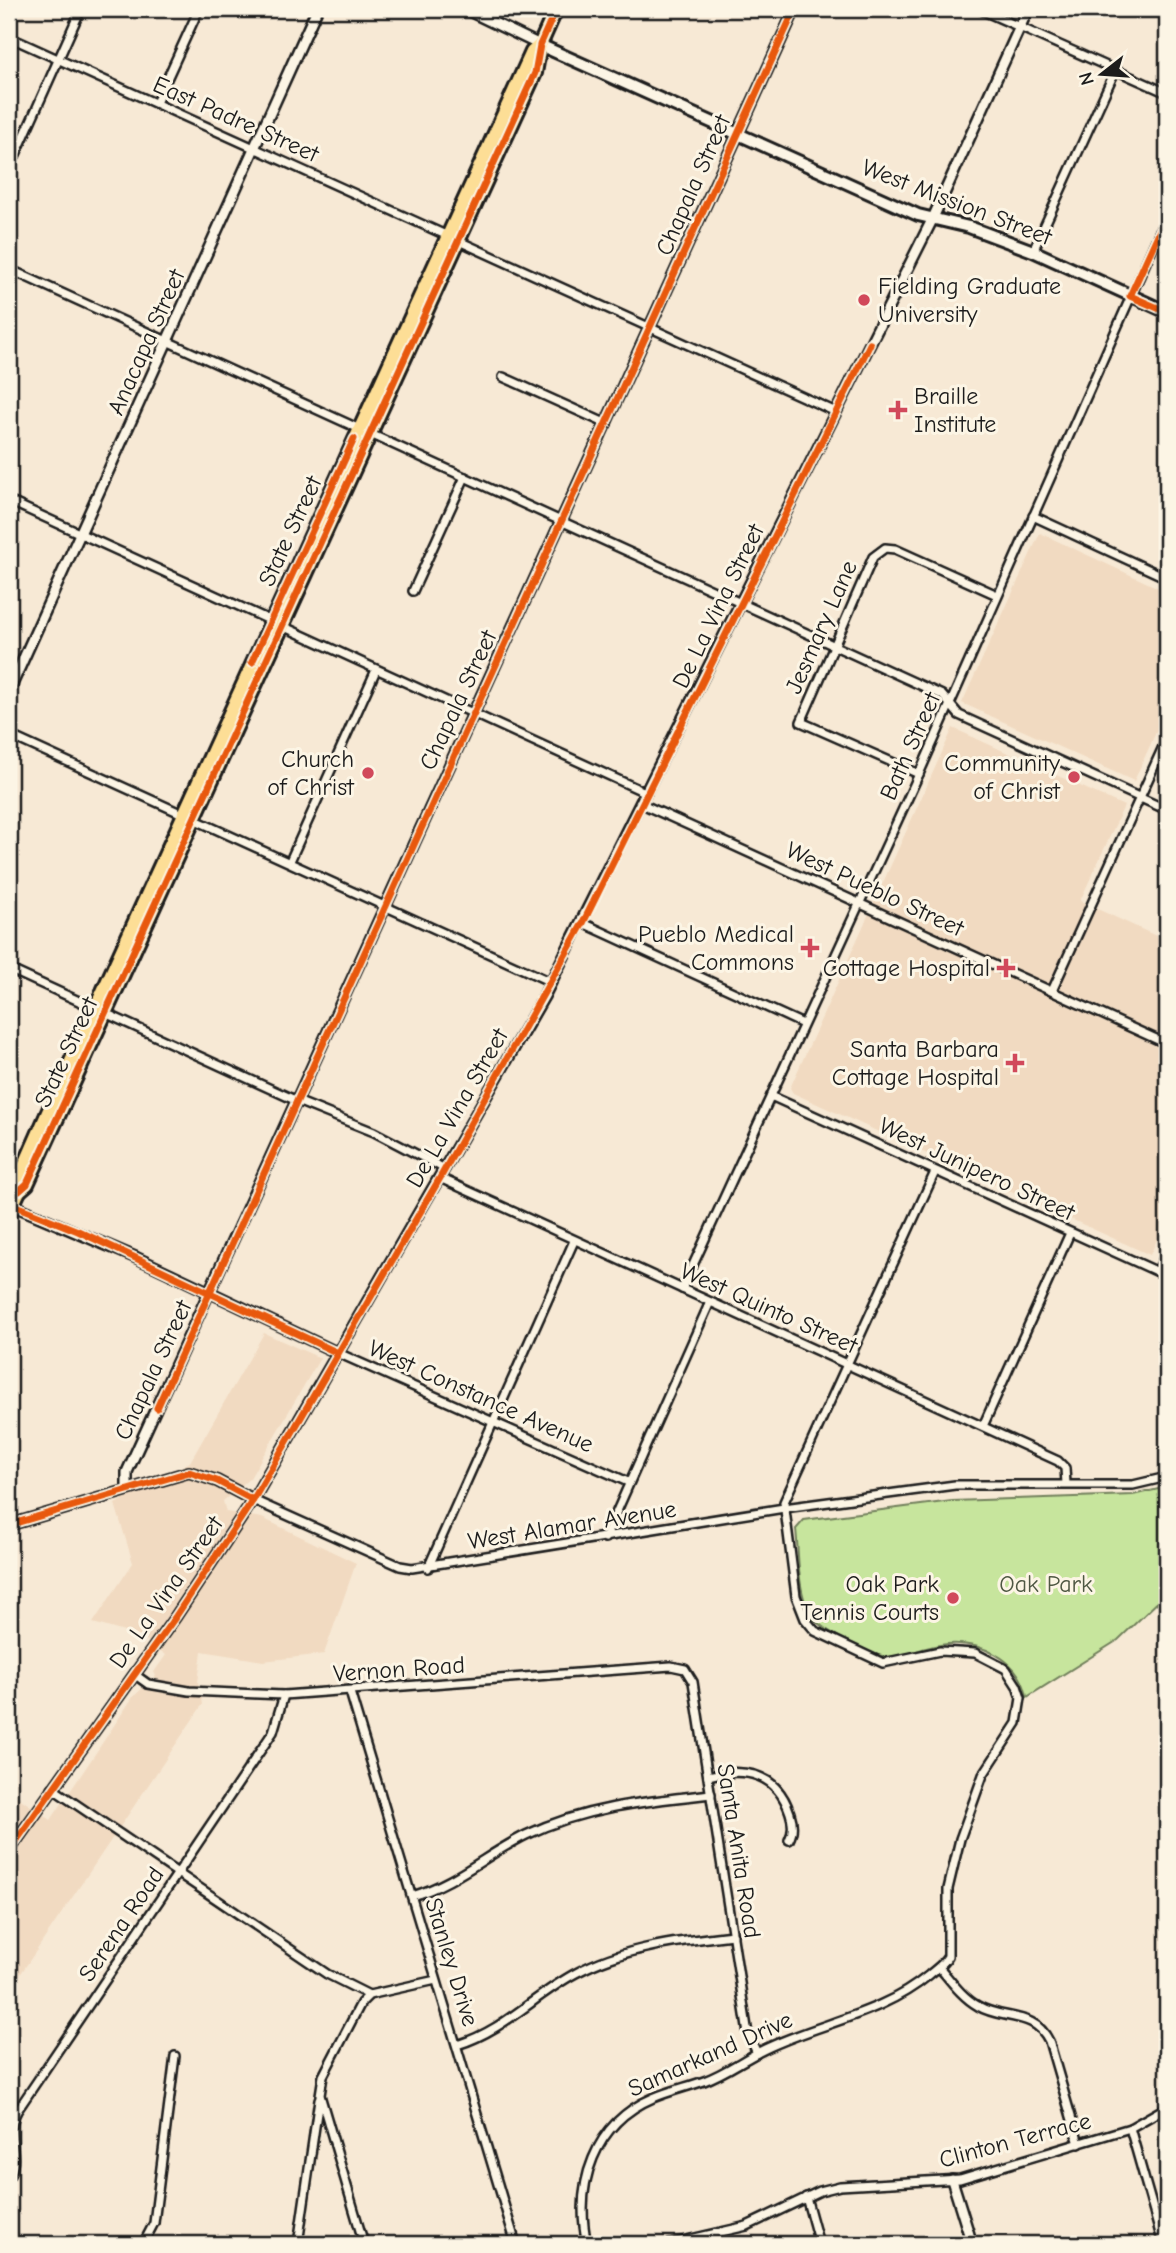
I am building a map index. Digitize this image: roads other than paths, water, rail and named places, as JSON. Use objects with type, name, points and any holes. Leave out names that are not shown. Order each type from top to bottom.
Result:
[{"type":"main road","name":"State Street","points":[[10,1207],[19,1191],[23,1169],[101,1010],[452,238],[532,52],[540,45],[556,9]]},
{"type":"main road","name":"West Mission Street","points":[[540,45],[918,215],[969,227],[1033,251],[1167,312]]},
{"type":"street","points":[[9,170],[81,9]]},
{"type":"street","points":[[156,103],[200,9]]},
{"type":"street","name":"Anacapa Street","points":[[9,691],[317,9]]},
{"type":"street","points":[[465,9],[540,45]]},
{"type":"street","name":"Chapala Street","points":[[127,1488],[127,1472],[795,9]]},
{"type":"street","points":[[979,9],[1167,93]]},
{"type":"street","name":"De La Vina Street","points":[[9,1851],[161,1637],[253,1500],[551,982],[583,923],[933,218],[1028,9]]},
{"type":"street","name":"East Padre Street","points":[[9,37],[836,412]]},
{"type":"street","points":[[1033,251],[1116,69]]},
{"type":"street","name":"Bath Street","points":[[682,1289],[919,775],[1167,215]]},
{"type":"street","points":[[9,270],[942,695],[959,715],[1167,810]]},
{"type":"street","points":[[503,377],[607,424]]},
{"type":"street","points":[[413,591],[465,477]]},
{"type":"street","points":[[9,501],[647,793]]},
{"type":"street","points":[[1033,516],[1167,578]]},
{"type":"street","name":"Jesmary Lane","points":[[919,775],[801,722],[833,646],[873,557],[885,548],[895,549],[997,595]]},
{"type":"street","points":[[290,861],[376,670]]},
{"type":"street","points":[[9,734],[186,818],[386,904],[551,982]]},
{"type":"street","points":[[1052,991],[1167,738]]},
{"type":"street","name":"West Pueblo Street","points":[[642,804],[1167,1044]]},
{"type":"street","points":[[583,923],[803,1024]]},
{"type":"street","name":"West Quinto Street","points":[[9,969],[297,1101],[374,1132],[442,1174],[574,1241],[1062,1464],[1066,1484]]},
{"type":"street","name":"West Junipero Street","points":[[771,1096],[1167,1276]]},
{"type":"street","points":[[935,1172],[785,1497],[784,1508],[796,1597],[805,1619],[815,1631],[883,1663],[940,1651],[975,1653],[1006,1670],[1020,1692],[1017,1723],[983,1775],[967,1814],[948,1889],[949,1954],[939,1967],[976,2005],[986,2011],[1029,2020],[1043,2031],[1049,2041],[1079,2144]]},
{"type":"street","name":"West Constance Avenue","points":[[10,1207],[78,1231],[338,1353],[628,1482]]},
{"type":"street","points":[[983,1426],[1070,1233]]},
{"type":"street","points":[[428,1568],[574,1241]]},
{"type":"street","points":[[1158,1272],[1167,1250]]},
{"type":"street","points":[[605,1538],[710,1302]]},
{"type":"street","name":"West Alamar Avenue","points":[[9,1525],[127,1488],[189,1472],[217,1481],[400,1566],[428,1568],[784,1508],[955,1485],[1133,1485],[1167,1477]]},
{"type":"street","name":"Vernon Road","points":[[134,1674],[148,1684],[175,1689],[284,1695],[671,1666]]},
{"type":"street","name":"Santa Anita Road","points":[[671,1666],[685,1669],[691,1677],[748,2034],[757,2053]]},
{"type":"street","name":"Stanley Drive","points":[[350,1692],[516,2244]]},
{"type":"street","name":"Serena Road","points":[[9,2177],[15,2159],[11,2126],[16,2111],[273,1732],[284,1695]]},
{"type":"street","points":[[708,1776],[738,1771],[768,1779],[786,1801],[793,1824],[789,1840]]},
{"type":"street","points":[[52,1788],[327,1974],[369,1995]]},
{"type":"street","points":[[412,1896],[451,1882],[504,1847],[562,1821],[623,1804],[710,1794]]},
{"type":"street","points":[[457,2045],[492,2032],[551,1988],[592,1965],[633,1951],[733,1935]]},
{"type":"street","name":"Samarkand Drive","points":[[587,2244],[582,2215],[585,2180],[596,2149],[616,2122],[653,2098],[705,2081],[757,2053],[890,2002],[939,1967]]},
{"type":"street","points":[[298,2244],[323,2077],[361,2003],[369,1995],[436,1980]]},
{"type":"street","points":[[144,2244],[154,2223],[174,2056]]},
{"type":"street","points":[[320,2095],[364,2244]]},
{"type":"street","name":"Clinton Terrace","points":[[668,2244],[747,2226],[806,2197],[840,2186],[953,2180],[1130,2128],[1167,2107]]},
{"type":"street","points":[[1130,2128],[1163,2228],[1163,2244]]},
{"type":"street","points":[[953,2180],[972,2244]]},
{"type":"street","points":[[806,2197],[819,2244]]},
{"type":"place","name":"Fielding Graduate University","points":[[864,300]]},
{"type":"place","name":"Braille Institute","points":[[898,410]]},
{"type":"place","name":"Church of Christ","points":[[368,773]]},
{"type":"place","name":"Community of Christ","points":[[1074,777]]},
{"type":"place","name":"Pueblo Medical Commons","points":[[810,948]]},
{"type":"place","name":"Cottage Hospital","points":[[1006,968]]},
{"type":"place","name":"Santa Barbara Cottage Hospital","points":[[1015,1063]]},
{"type":"place","name":"Oak Park Tennis Courts","points":[[953,1598]]},
{"type":"park label","name":"Oak Park","points":[[1046,1584]]}]
